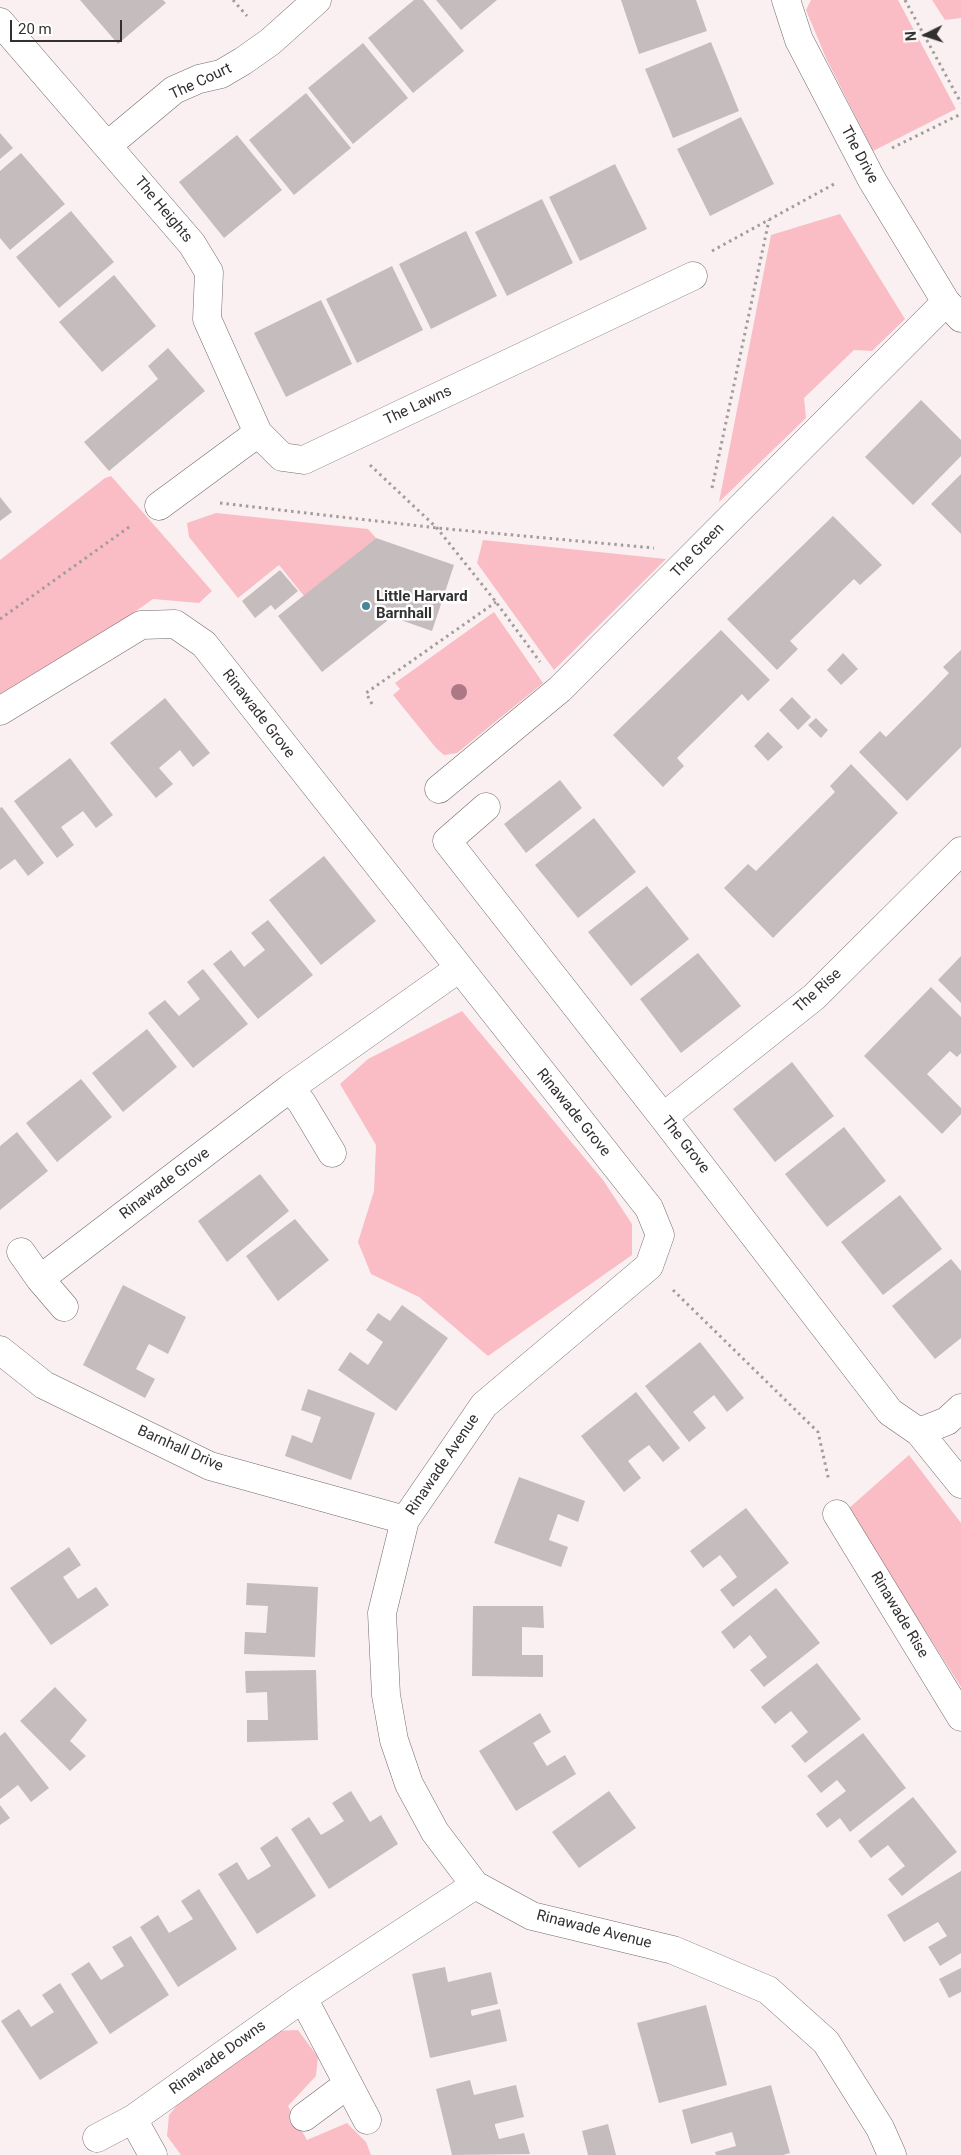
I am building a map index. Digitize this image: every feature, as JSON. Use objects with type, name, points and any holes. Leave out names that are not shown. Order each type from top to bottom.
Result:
[{"type":"street","name":"The Court","points":[[108,145],[174,90],[221,74],[243,62],[270,42],[317,0]]},
{"type":"street","name":"The Drive","points":[[786,0],[799,40],[864,163],[954,310]]},
{"type":"street","name":"The Heights","points":[[0,22],[192,244],[209,272],[207,319],[258,433]]},
{"type":"street","name":"The Lawns","points":[[258,433],[282,457],[304,460],[693,276]]},
{"type":"street","name":"The Green","points":[[439,789],[560,690],[717,531],[954,310]]},
{"type":"street","points":[[159,506],[258,433]]},
{"type":"street","name":"Rinawade Grove","points":[[0,711],[141,625],[175,624],[204,644],[648,1208],[660,1235],[650,1266]]},
{"type":"street","name":"The Grove","points":[[486,807],[447,840],[890,1412],[919,1432],[961,1484]]},
{"type":"street","name":"The Rise","points":[[663,1117],[814,996],[961,851]]},
{"type":"street","name":"Rinawade Grove","points":[[40,1279],[290,1088],[458,969]]},
{"type":"street","points":[[290,1088],[302,1103],[332,1152]]},
{"type":"street","points":[[21,1252],[40,1279],[64,1307]]},
{"type":"street","name":"Rinawade Avenue","points":[[650,1266],[484,1405],[405,1520],[382,1613],[386,1695],[394,1740],[409,1784],[435,1832],[475,1885],[532,1916],[673,1950],[768,1990],[826,2042],[880,2128],[892,2155]]},
{"type":"street","name":"Barnhall Drive","points":[[0,1350],[44,1385],[210,1466],[405,1520]]},
{"type":"street","points":[[919,1432],[947,1420],[961,1408]]},
{"type":"street","name":"Rinawade Rise","points":[[837,1514],[961,1717]]},
{"type":"street","name":"Rinawade Downs","points":[[97,2138],[134,2119],[302,1998],[475,1885]]},
{"type":"street","points":[[302,1998],[367,2120]]},
{"type":"street","points":[[304,2117],[347,2085]]},
{"type":"street","points":[[134,2119],[153,2155]]},
{"type":"path","points":[[905,0],[961,103]]},
{"type":"path","points":[[693,276],[690,262],[828,188],[864,163],[961,114]]},
{"type":"path","points":[[717,531],[708,505],[769,220]]},
{"type":"path","points":[[344,441],[437,528],[496,602],[560,690]]},
{"type":"path","points":[[216,502],[437,528],[696,552]]},
{"type":"path","points":[[0,619],[159,506]]},
{"type":"path","points":[[372,704],[366,693],[496,602]]},
{"type":"path","points":[[650,1266],[818,1432],[837,1514]]},
{"type":"shaded area","points":[[811,0],[898,0],[956,109],[873,151],[826,58],[806,10]]},
{"type":"shaded area","points":[[932,0],[961,0],[961,18],[945,20]]},
{"type":"shaded area","points":[[840,214],[905,319],[872,351],[854,350],[804,398],[806,418],[719,502],[771,235]]},
{"type":"shaded area","points":[[111,476],[212,591],[199,603],[153,599],[0,707],[0,560],[105,478]]},
{"type":"shaded area","points":[[216,513],[368,529],[376,538],[304,596],[279,565],[238,598],[189,537],[187,523]]},
{"type":"shaded area","points":[[483,540],[666,559],[554,670],[477,563]]},
{"type":"shaded area","points":[[494,612],[543,683],[457,753],[444,755],[436,748],[393,695],[400,689],[395,683]]},
{"type":"shaded area","points":[[462,1011],[603,1180],[632,1224],[632,1255],[488,1356],[419,1297],[371,1274],[358,1242],[374,1191],[376,1145],[340,1084],[368,1059]]},
{"type":"shaded area","points":[[909,1455],[961,1523],[961,1687],[848,1509]]},
{"type":"shaded area","points":[[298,2030],[318,2057],[316,2076],[288,2106],[307,2140],[347,2123],[366,2142],[371,2155],[181,2155],[167,2136],[169,2115],[180,2102],[275,2031]]},
{"type":"building","points":[[80,0],[163,0],[166,3],[118,44]]},
{"type":"building","points":[[414,0],[423,0],[464,51],[413,93],[368,38]]},
{"type":"building","points":[[436,0],[497,0],[461,30]]},
{"type":"building","points":[[621,0],[696,0],[707,31],[639,54]]},
{"type":"building","points":[[711,42],[739,111],[673,138],[645,69]]},
{"type":"building","points":[[363,43],[408,98],[353,144],[308,88]]},
{"type":"building","points":[[306,93],[351,148],[294,195],[249,140]]},
{"type":"building","points":[[741,117],[774,184],[710,216],[677,149]]},
{"type":"building","points":[[0,133],[13,148],[0,159]]},
{"type":"building","points":[[237,135],[282,190],[224,238],[179,182]]},
{"type":"building","points":[[21,153],[65,204],[10,250],[0,238],[0,171]]},
{"type":"building","points":[[615,164],[647,229],[580,261],[549,197]]},
{"type":"building","points":[[542,199],[573,263],[507,296],[475,232]]},
{"type":"building","points":[[71,211],[114,262],[59,308],[16,257]]},
{"type":"building","points":[[466,231],[497,296],[431,329],[399,264]]},
{"type":"building","points":[[392,266],[423,330],[357,363],[326,299]]},
{"type":"building","points":[[114,275],[156,326],[102,372],[59,322]]},
{"type":"building","points":[[321,300],[352,364],[286,397],[254,333]]},
{"type":"building","points":[[168,348],[205,391],[109,471],[84,442],[158,379],[148,366]]},
{"type":"building","points":[[921,400],[961,440],[961,456],[913,505],[865,457]]},
{"type":"building","points":[[961,474],[961,534],[931,504]]},
{"type":"building","points":[[0,497],[12,512],[0,521]]},
{"type":"building","points":[[833,516],[882,565],[860,585],[854,579],[790,641],[798,649],[777,670],[727,619]]},
{"type":"building","name":"Little Harvard Barnhall","points":[[376,538],[454,565],[432,631],[392,617],[322,672],[278,616]]},
{"type":"building","points":[[280,570],[298,591],[275,610],[271,605],[255,618],[242,601]]},
{"type":"building","points":[[721,630],[770,680],[748,701],[742,694],[677,758],[684,766],[663,787],[613,735]]},
{"type":"building","points":[[961,650],[961,747],[907,801],[859,752],[880,731],[886,737],[928,695],[949,673],[943,667]]},
{"type":"building","points":[[843,653],[858,669],[841,685],[827,670]]},
{"type":"building","points":[[792,697],[811,717],[798,730],[779,710]]},
{"type":"building","points":[[165,698],[210,753],[193,767],[180,750],[159,768],[173,784],[156,798],[110,743]]},
{"type":"building","points":[[816,718],[828,730],[821,738],[808,725]]},
{"type":"building","points":[[768,732],[783,747],[768,761],[754,746]]},
{"type":"building","points":[[70,758],[113,815],[96,828],[83,811],[61,827],[74,845],[57,858],[14,801]]},
{"type":"building","points":[[851,764],[898,813],[773,938],[724,888],[748,864],[756,871],[835,792],[830,786]]},
{"type":"building","points":[[560,780],[582,808],[526,853],[504,824]]},
{"type":"building","points":[[2,807],[44,863],[28,876],[15,859],[0,870],[0,808]]},
{"type":"building","points":[[594,818],[636,872],[578,918],[535,865]]},
{"type":"building","points":[[324,856],[376,921],[321,965],[269,900]]},
{"type":"building","points":[[647,886],[689,939],[631,986],[588,932]]},
{"type":"building","points":[[268,920],[313,975],[258,1019],[213,964],[231,950],[244,967],[265,950],[251,933]]},
{"type":"building","points":[[698,953],[741,1006],[681,1053],[640,999]]},
{"type":"building","points":[[961,956],[961,1003],[938,980]]},
{"type":"building","points":[[203,969],[248,1024],[193,1068],[148,1013],[165,1000],[179,1016],[200,999],[187,982]]},
{"type":"building","points":[[931,987],[961,1017],[961,1053],[957,1057],[950,1051],[927,1074],[961,1108],[961,1114],[942,1134],[864,1056]]},
{"type":"building","points":[[147,1029],[177,1067],[123,1112],[92,1073]]},
{"type":"building","points":[[792,1062],[834,1116],[775,1162],[733,1109]]},
{"type":"building","points":[[81,1079],[112,1117],[57,1162],[26,1123]]},
{"type":"building","points":[[844,1127],[886,1181],[827,1227],[785,1174]]},
{"type":"building","points":[[17,1132],[48,1171],[0,1210],[0,1146]]},
{"type":"building","points":[[260,1174],[289,1211],[227,1262],[198,1221]]},
{"type":"building","points":[[900,1195],[942,1249],[883,1295],[841,1242]]},
{"type":"building","points":[[295,1219],[329,1260],[278,1301],[246,1256]]},
{"type":"building","points":[[951,1259],[961,1271],[961,1338],[935,1359],[892,1306]]},
{"type":"building","points":[[123,1285],[186,1317],[168,1354],[149,1344],[136,1369],[155,1379],[145,1398],[83,1365]]},
{"type":"building","points":[[402,1305],[448,1338],[396,1411],[338,1370],[350,1352],[368,1365],[383,1342],[366,1330],[378,1313],[390,1321]]},
{"type":"building","points":[[700,1342],[744,1398],[727,1412],[714,1395],[693,1412],[706,1428],[689,1442],[645,1386]]},
{"type":"building","points":[[308,1389],[375,1413],[351,1480],[285,1456],[292,1435],[312,1443],[321,1417],[301,1410]]},
{"type":"building","points":[[636,1392],[680,1448],[663,1462],[649,1445],[638,1453],[628,1461],[641,1478],[624,1492],[581,1436]]},
{"type":"building","points":[[519,1477],[585,1501],[578,1522],[558,1514],[549,1540],[568,1547],[561,1567],[494,1543]]},
{"type":"building","points":[[746,1508],[789,1563],[733,1607],[720,1590],[737,1577],[729,1566],[720,1555],[703,1568],[690,1551]]},
{"type":"building","points":[[69,1547],[81,1565],[63,1577],[78,1599],[96,1587],[109,1605],[51,1645],[10,1588]]},
{"type":"building","points":[[247,1583],[318,1587],[315,1657],[244,1654],[245,1632],[266,1633],[268,1606],[246,1605]]},
{"type":"building","points":[[776,1588],[820,1643],[764,1687],[750,1670],[767,1657],[750,1635],[734,1649],[721,1632]]},
{"type":"building","points":[[473,1606],[543,1606],[544,1628],[522,1627],[522,1655],[543,1655],[543,1677],[472,1676]]},
{"type":"building","points":[[817,1663],[861,1719],[805,1763],[791,1746],[808,1732],[791,1711],[775,1724],[761,1707]]},
{"type":"building","points":[[316,1670],[318,1740],[247,1742],[247,1720],[268,1720],[267,1692],[246,1693],[245,1671]]},
{"type":"building","points":[[55,1687],[87,1720],[70,1741],[86,1756],[70,1771],[20,1721]]},
{"type":"building","points":[[540,1713],[551,1732],[533,1743],[540,1755],[547,1766],[565,1755],[576,1774],[516,1811],[479,1751]]},
{"type":"building","points":[[5,1732],[49,1788],[31,1802],[18,1785],[0,1799],[0,1736]]},
{"type":"building","points":[[863,1733],[906,1788],[850,1832],[840,1818],[827,1828],[816,1814],[846,1791],[837,1780],[821,1793],[807,1776]]},
{"type":"building","points":[[351,1791],[370,1822],[381,1815],[398,1844],[329,1889],[291,1829],[309,1817],[321,1835],[333,1828],[344,1821],[332,1803]]},
{"type":"building","points":[[609,1791],[636,1828],[579,1868],[552,1832]]},
{"type":"building","points":[[913,1797],[957,1852],[902,1896],[888,1879],[905,1866],[888,1845],[871,1858],[858,1841]]},
{"type":"building","points":[[0,1805],[10,1818],[0,1825]]},
{"type":"building","points":[[277,1836],[316,1896],[257,1934],[218,1874],[237,1862],[248,1880],[271,1866],[260,1848]]},
{"type":"building","points":[[961,1871],[961,1953],[940,1966],[928,1947],[947,1936],[938,1922],[904,1942],[887,1915]]},
{"type":"building","points":[[199,1889],[237,1949],[178,1987],[140,1927],[158,1915],[169,1933],[193,1919],[181,1901]]},
{"type":"building","points":[[131,1936],[169,1995],[110,2034],[71,1974],[89,1962],[101,1980],[124,1966],[112,1947]]},
{"type":"building","points":[[445,1967],[448,1982],[491,1972],[498,2004],[471,2010],[471,2013],[472,2016],[500,2009],[507,2041],[430,2058],[412,1974]]},
{"type":"building","points":[[961,1968],[961,1992],[949,1998],[939,1979]]},
{"type":"building","points":[[60,1983],[98,2043],[40,2080],[1,2021],[19,2009],[31,2027],[54,2012],[42,1995]]},
{"type":"building","points":[[706,2005],[727,2085],[659,2103],[637,2023]]},
{"type":"building","points":[[470,2080],[474,2095],[516,2085],[524,2117],[495,2124],[495,2126],[499,2139],[524,2133],[530,2154],[452,2155],[436,2089]]},
{"type":"building","points":[[771,2085],[790,2153],[783,2155],[716,2155],[715,2152],[736,2146],[732,2132],[691,2144],[682,2110]]},
{"type":"building","points":[[608,2124],[616,2155],[588,2155],[582,2131]]},
{"type":"place","name":"Little Harvard Barnhall","points":[[366,606]]}]
